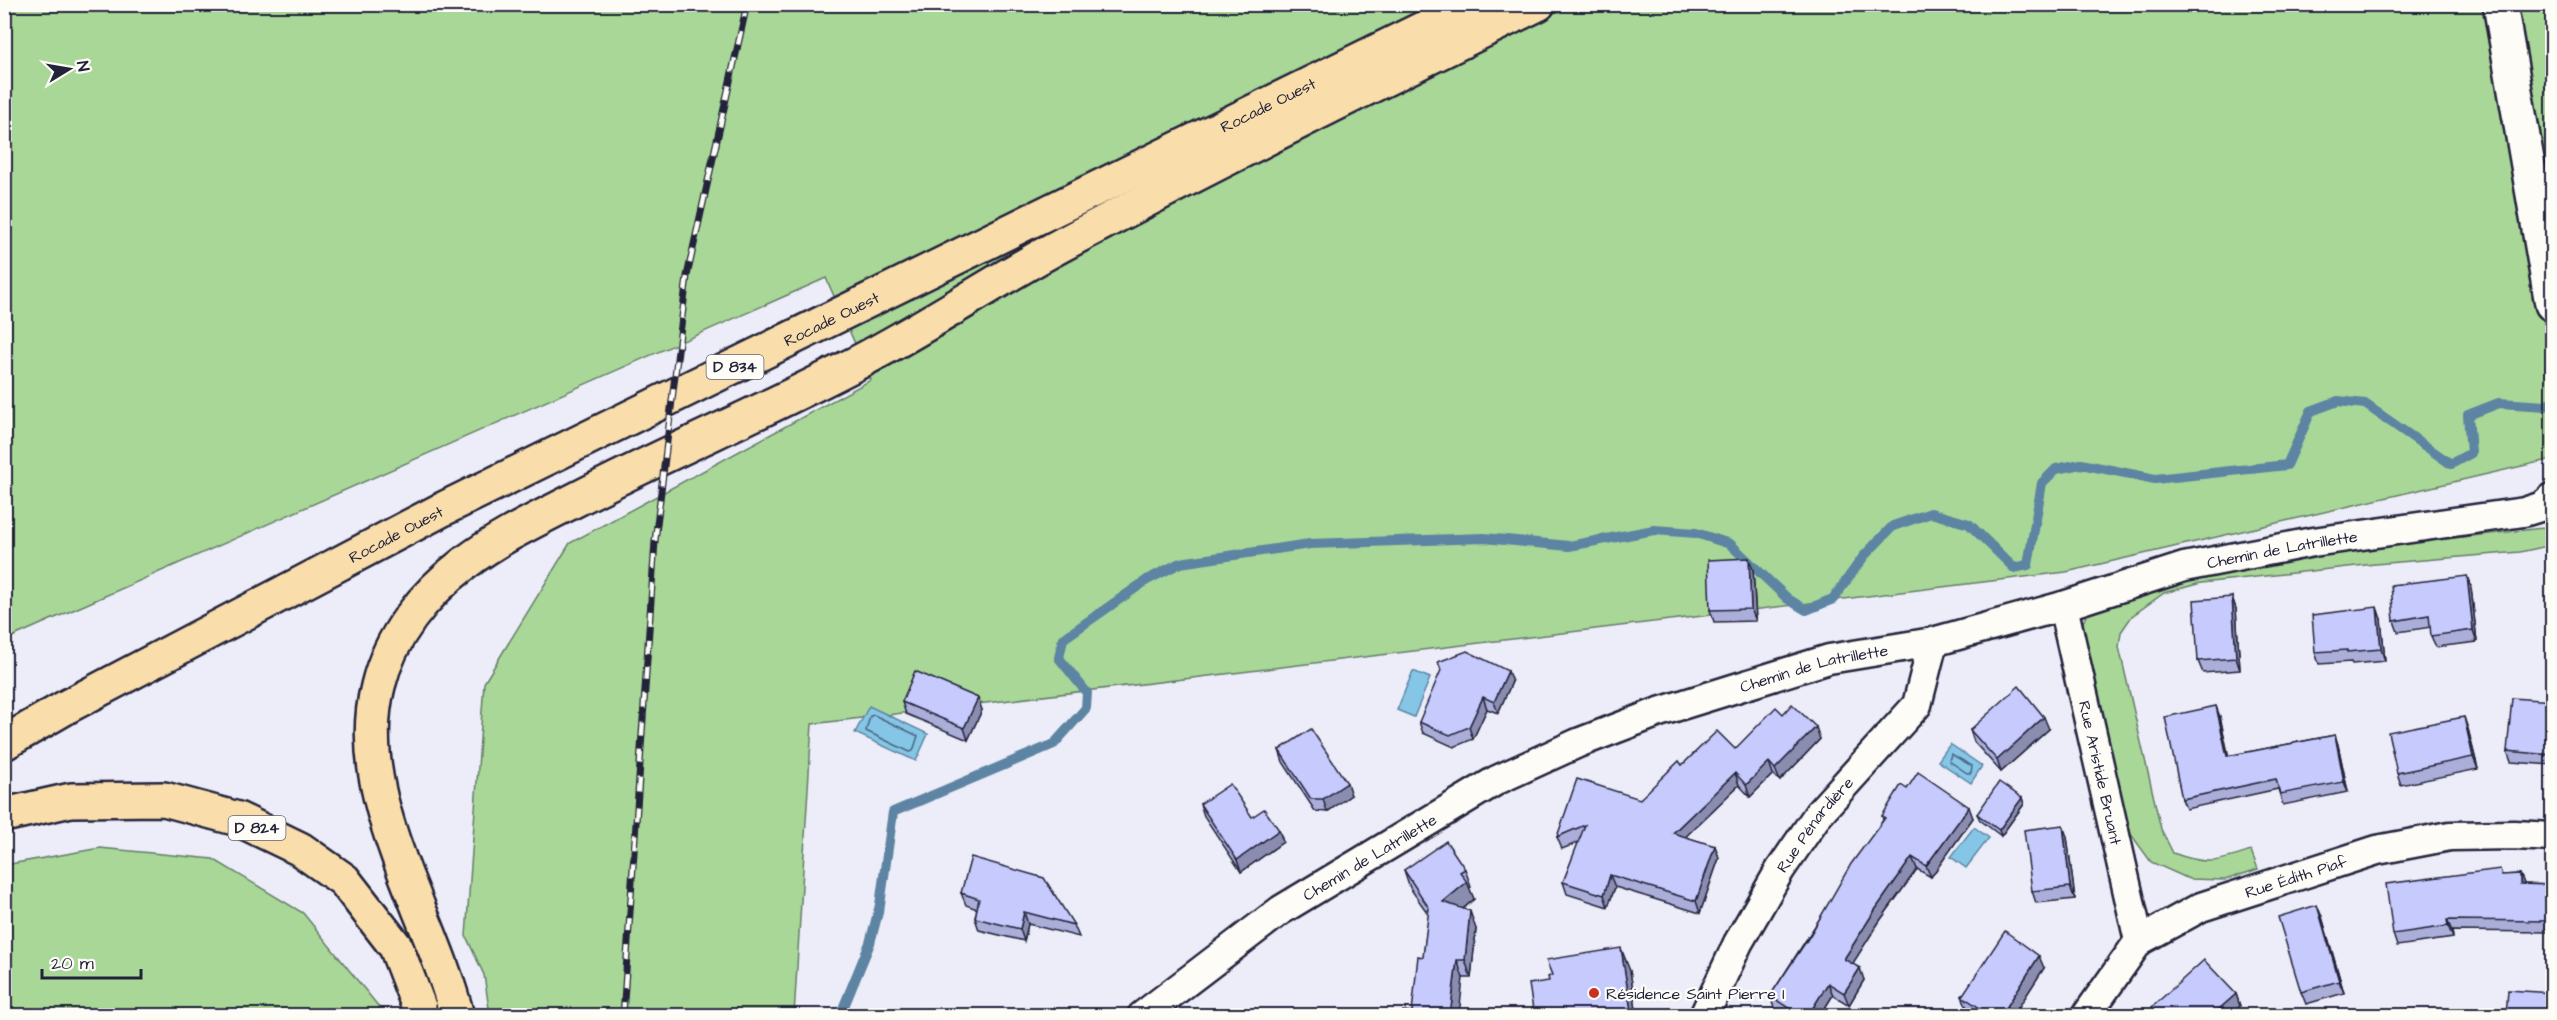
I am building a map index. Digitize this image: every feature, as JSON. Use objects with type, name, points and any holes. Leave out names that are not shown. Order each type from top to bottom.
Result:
[{"type":"main road","name":"Rocade Ouest","points":[[4,743],[59,711],[445,508],[1473,4]]},
{"type":"main road","points":[[457,1016],[441,961],[388,828],[381,801],[372,719],[378,686],[390,652],[408,620],[432,592],[490,544],[513,531],[849,367],[1060,246],[1303,120],[1538,4]]},
{"type":"main road","name":"D 824","points":[[4,815],[71,800],[164,799],[238,819],[300,849],[344,880],[376,918],[396,947],[419,1007],[419,1016]]},
{"type":"street","points":[[2500,4],[2553,304]]},
{"type":"street","name":"Chemin de Latrillette","points":[[1142,1016],[1281,910],[1497,780],[1578,743],[1659,712],[1829,659],[1933,642],[2063,606],[2184,567],[2313,542],[2524,512],[2543,506],[2553,498]]},
{"type":"street","name":"Rue Aristide Bruant","points":[[2063,606],[2139,941]]},
{"type":"street","name":"Rue Pénardière","points":[[1704,1016],[1738,943],[1780,870],[1819,813],[1917,705],[1933,642]]},
{"type":"street","name":"Rue Édith Piaf","points":[[2086,1016],[2139,941],[2201,907],[2377,850],[2450,836],[2553,837]]},
{"type":"green space","points":[[5,5],[2552,5],[2552,459],[2066,572],[812,724],[794,1015],[490,1015],[484,975],[466,936],[484,683],[570,543],[871,380],[826,278],[5,640]]},
{"type":"green space","points":[[2552,527],[2552,545],[2520,552],[2375,564],[2201,583],[2164,593],[2132,616],[2121,632],[2119,647],[2161,829],[2173,853],[2195,860],[2212,861],[2251,851],[2258,869],[2225,880],[2189,879],[2151,862],[2130,833],[2081,627],[2088,611],[2158,581],[2349,550]]},
{"type":"green space","points":[[100,848],[213,859],[303,913],[379,1007],[380,1015],[5,1015],[5,865]]},
{"type":"water","points":[[1413,671],[1430,678],[1414,717],[1397,710]]},
{"type":"water","points":[[869,706],[928,734],[916,761],[855,733]]},
{"type":"water","points":[[1950,744],[1982,766],[1971,783],[1938,761]]},
{"type":"water","points":[[1974,827],[1989,838],[1966,868],[1951,857]]},
{"type":"building","points":[[1749,558],[1751,609],[1710,610],[1708,560]]},
{"type":"building","points":[[2467,576],[2473,630],[2431,636],[2429,615],[2394,621],[2391,585]]},
{"type":"building","points":[[2232,597],[2236,658],[2198,661],[2194,600]]},
{"type":"building","points":[[2377,607],[2381,649],[2315,652],[2312,615]]},
{"type":"building","points":[[1467,651],[1508,671],[1494,702],[1483,697],[1469,727],[1450,735],[1419,722],[1441,670],[1438,662]]},
{"type":"building","points":[[915,671],[978,698],[964,728],[902,702]]},
{"type":"building","points":[[2019,686],[2044,717],[1997,760],[1970,730]]},
{"type":"building","points":[[2512,698],[2553,701],[2553,755],[2507,751]]},
{"type":"building","points":[[1792,704],[1816,727],[1775,769],[1769,762],[1746,785],[1735,773],[1673,833],[1715,846],[1696,901],[1610,875],[1604,895],[1563,882],[1585,825],[1557,837],[1577,779],[1640,799],[1679,761],[1682,765],[1717,731],[1735,749],[1776,707],[1783,714]]},
{"type":"building","points":[[2216,706],[2227,756],[2335,735],[2344,782],[2280,794],[2276,779],[2182,799],[2165,717]]},
{"type":"building","points":[[2464,717],[2473,757],[2397,773],[2388,732]]},
{"type":"building","points":[[1311,729],[1347,783],[1323,799],[1311,799],[1279,750]]},
{"type":"building","points":[[1918,772],[1969,807],[1926,866],[1912,857],[1875,910],[1844,959],[1860,968],[1844,993],[1828,983],[1808,1016],[1801,1016],[1770,996],[1809,937],[1851,864],[1885,818],[1882,816],[1901,785],[1907,789]]},
{"type":"building","points":[[1999,782],[2022,798],[1999,830],[1977,814]]},
{"type":"building","points":[[1230,784],[1252,817],[1264,809],[1279,830],[1237,860],[1200,804]]},
{"type":"building","points":[[2063,825],[2070,887],[2032,891],[2024,830]]},
{"type":"building","points":[[1446,841],[1465,869],[1460,872],[1467,882],[1443,902],[1470,911],[1465,960],[1457,960],[1450,1016],[1403,1016],[1403,1011],[1412,1012],[1418,956],[1423,957],[1429,908],[1404,870]]},
{"type":"building","points":[[971,857],[1044,878],[1074,925],[1024,912],[1020,929],[975,918],[979,899],[961,893]]},
{"type":"building","points":[[2500,869],[2502,875],[2520,874],[2520,884],[2553,885],[2553,921],[2447,920],[2448,926],[2393,934],[2386,884]]},
{"type":"building","points":[[2317,905],[2339,981],[2301,992],[2278,917]]},
{"type":"building","points":[[2005,931],[2039,956],[2001,1016],[1992,1016],[1962,996]]},
{"type":"building","points":[[1621,948],[1631,1011],[1617,1014],[1618,1016],[1534,1016],[1529,984],[1549,981],[1548,977],[1552,975],[1546,960]]},
{"type":"building","points":[[2204,960],[2236,994],[2211,1016],[2159,1016],[2152,1007]]},
{"type":"building","points":[[2508,990],[2553,993],[2553,1016],[2506,1016]]},
{"type":"building","points":[[2463,1009],[2465,1016],[2437,1016],[2436,1012]]},
{"type":"waterway","points":[[840,1016],[870,943],[880,905],[893,812],[1054,744],[1086,708],[1087,693],[1059,658],[1063,639],[1147,580],[1180,563],[1310,544],[1484,538],[1569,546],[1654,530],[1696,533],[1730,544],[1788,599],[1806,610],[1833,599],[1864,556],[1893,526],[1931,513],[1969,524],[2014,568],[2028,565],[2042,483],[2056,469],[2081,464],[2155,479],[2287,465],[2311,411],[2338,401],[2365,404],[2451,464],[2471,453],[2468,415],[2499,403],[2546,406],[2552,401]]},
{"type":"railway","points":[[623,1016],[655,541],[687,276],[747,4]]},
{"type":"place","name":"Résidence Saint Pierre I","points":[[1594,993]]}]
